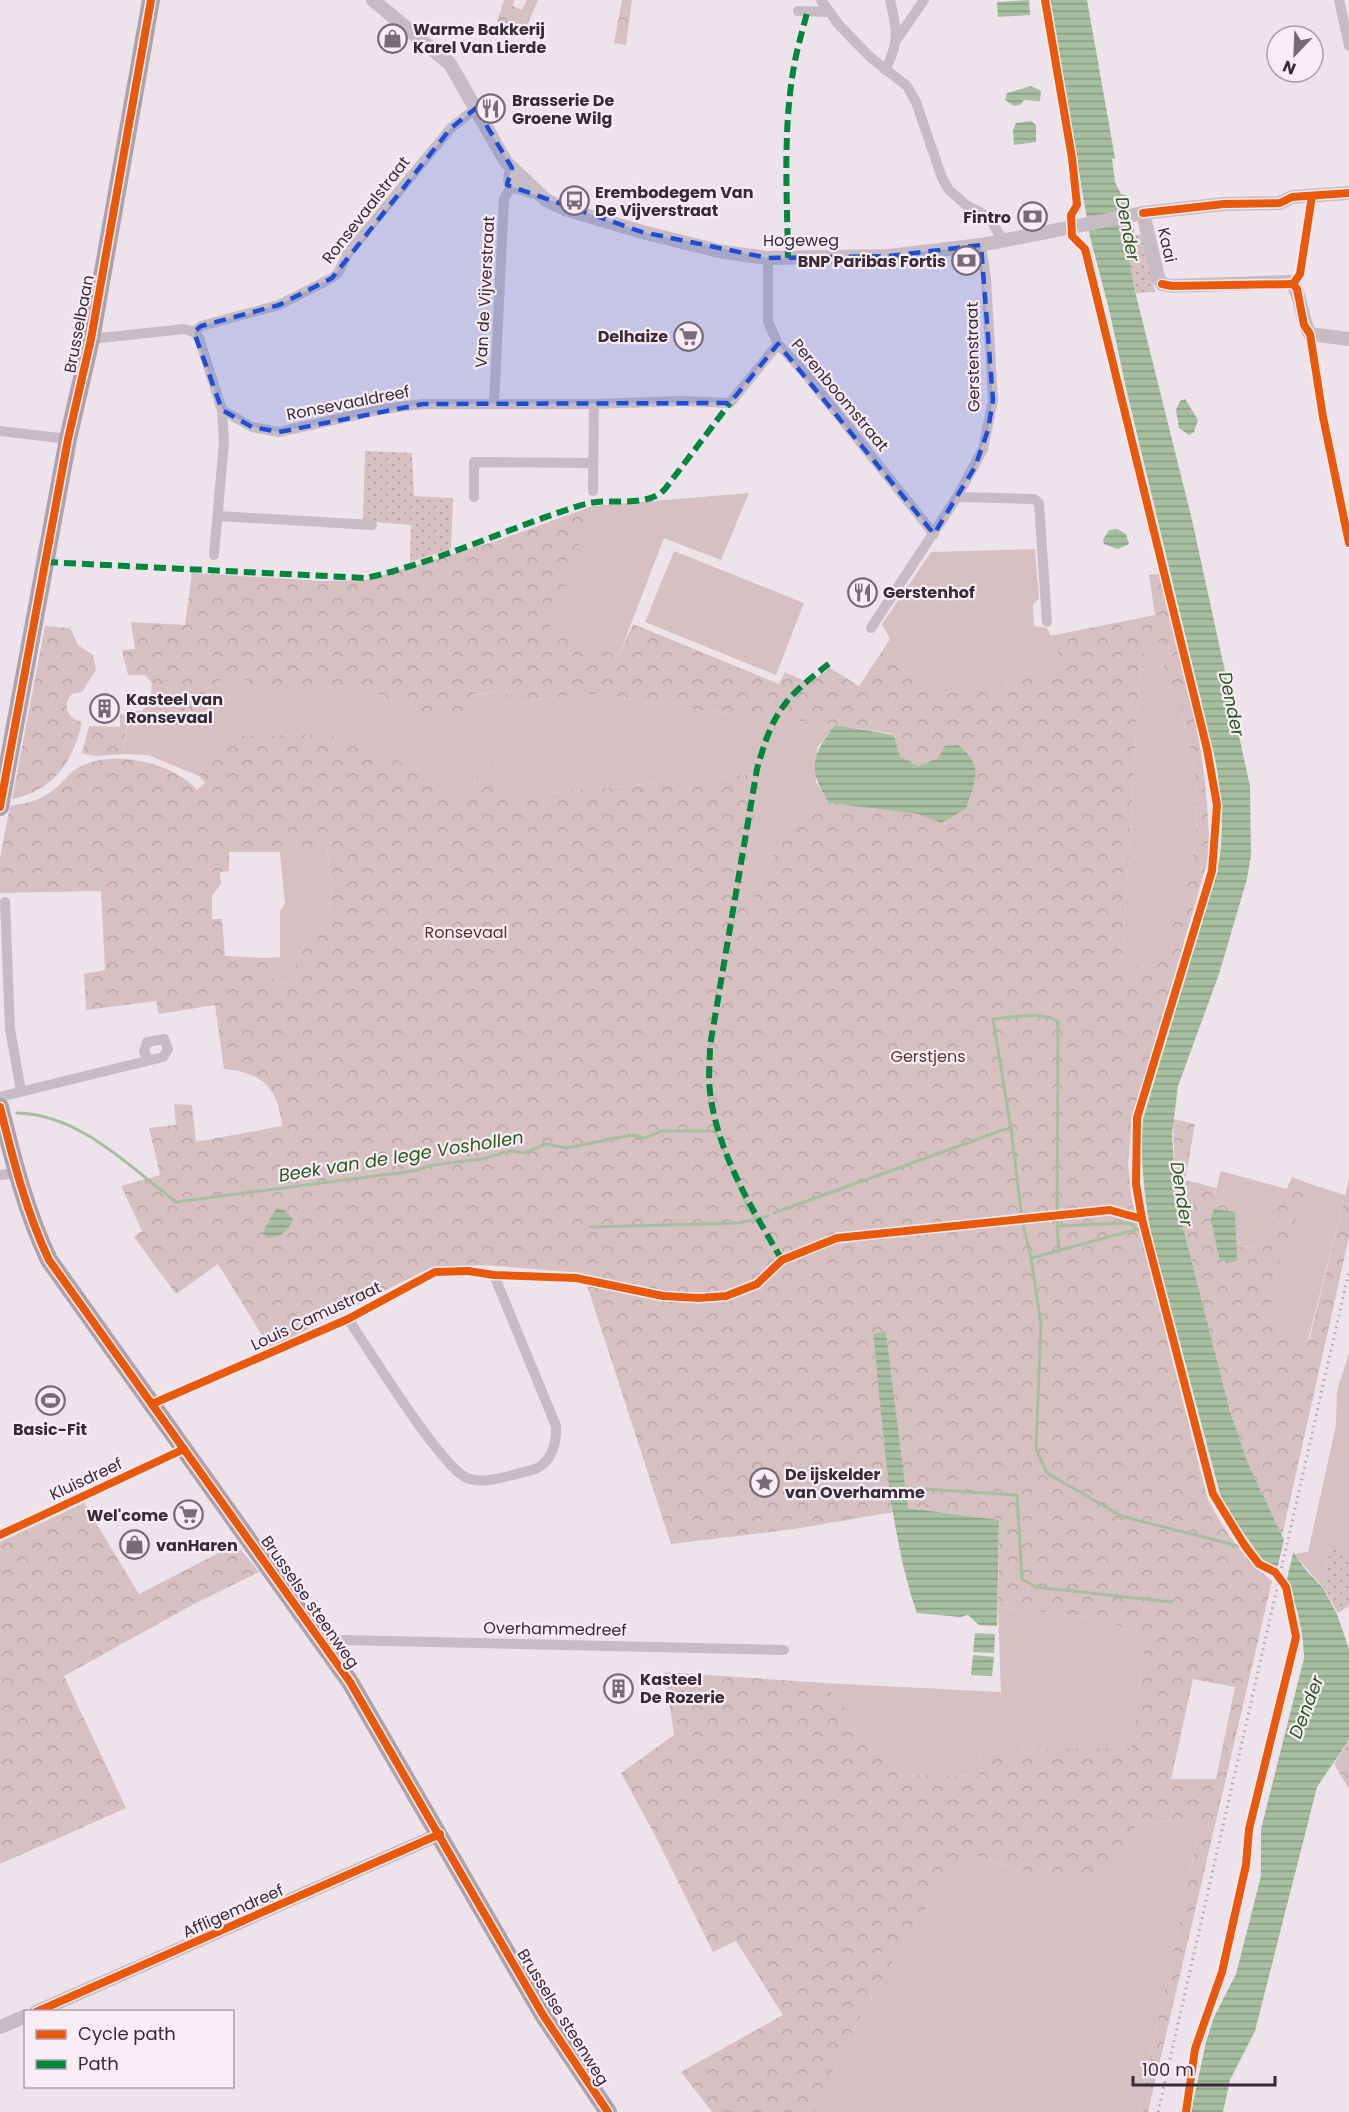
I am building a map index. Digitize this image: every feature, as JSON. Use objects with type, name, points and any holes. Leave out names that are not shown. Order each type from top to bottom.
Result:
[{"type":"main road","name":"Brusselbaan","points":[[0,807],[68,439],[91,339],[151,0]]},
{"type":"main road","name":"Brusselse steenweg","points":[[0,1107],[9,1174],[49,1260],[327,1648],[376,1723],[543,2015],[608,2112]]},
{"type":"street","name":"Hogeweg","points":[[373,0],[440,54],[460,79],[512,168],[538,194]]},
{"type":"street","points":[[821,0],[862,49],[907,86],[916,102],[942,178],[949,190],[966,205],[989,217],[1003,241]]},
{"type":"street","points":[[885,70],[896,50],[897,39],[890,0]]},
{"type":"street","points":[[897,39],[924,0]]},
{"type":"street","points":[[1339,0],[1349,46]]},
{"type":"street","points":[[798,12],[829,12]]},
{"type":"street","name":"Ronsevaalstraat","points":[[91,339],[184,329],[194,332],[201,326],[279,305],[332,278],[338,273],[348,253],[451,128],[476,108]]},
{"type":"street","points":[[512,168],[510,180],[512,185]]},
{"type":"street","name":"Hogeweg","points":[[512,185],[538,194],[565,209],[642,232],[723,252],[768,258],[889,256],[981,245],[1138,213],[1224,204],[1280,203],[1292,197],[1349,193]]},
{"type":"street","name":"Van de Vijverstraat","points":[[494,404],[504,199],[512,185]]},
{"type":"street","points":[[1312,196],[1300,274],[1293,284],[1297,289],[1304,325],[1310,334],[1323,417],[1349,543]]},
{"type":"street","name":"Kaai","points":[[1138,213],[1162,284],[1172,286],[1293,284]]},
{"type":"street","name":"Gerstenstraat","points":[[871,628],[934,534],[983,449],[993,400],[986,278],[981,245]]},
{"type":"street","name":"Perenboomstraat","points":[[768,258],[768,322],[778,344],[804,372],[934,534]]},
{"type":"street","points":[[194,332],[200,338],[222,410],[224,442],[214,555]]},
{"type":"street","points":[[1310,334],[1349,339]]},
{"type":"street","name":"Ronsevaaldreef","points":[[222,410],[252,427],[279,432],[383,409],[423,404],[594,404],[682,401],[730,403],[778,344]]},
{"type":"street","points":[[593,491],[594,404]]},
{"type":"street","points":[[0,431],[68,439]]},
{"type":"street","points":[[474,497],[474,462],[593,463]]},
{"type":"street","points":[[957,497],[1034,499],[1039,503],[1047,622]]},
{"type":"street","points":[[219,516],[372,525]]},
{"type":"street","points":[[5,902],[10,1029],[21,1090]]},
{"type":"street","points":[[0,1096],[148,1060]]},
{"type":"street","name":"Louis Camustraat","points":[[152,1404],[348,1319],[435,1272],[468,1271],[495,1275],[556,1425],[553,1451],[535,1470],[482,1480],[466,1478],[433,1443],[348,1319]]},
{"type":"street","name":"Kluisdreef","points":[[0,1534],[184,1449]]},
{"type":"street","name":"Overhammedreef","points":[[327,1648],[342,1640],[784,1650]]},
{"type":"street","name":"Affligemdreef","points":[[41,2010],[440,1834]]},
{"type":"street","points":[[0,2027],[24,2017]]},
{"type":"highlighted area","points":[[476,108],[512,168],[507,185],[642,232],[768,258],[889,256],[981,245],[993,400],[988,430],[975,467],[934,534],[778,344],[730,403],[423,404],[279,432],[252,427],[222,410],[194,332],[201,326],[279,305],[332,278],[451,128]]},
{"type":"green space","points":[[504,0],[514,0],[513,6],[522,10],[527,0],[538,0],[524,32],[497,22]]},
{"type":"green space","points":[[622,0],[632,0],[626,45],[614,43]]},
{"type":"green space","points":[[1143,234],[1155,292],[1136,293],[1130,265],[1130,250],[1132,236]]},
{"type":"green space","points":[[365,451],[412,453],[414,496],[453,498],[451,549],[410,562],[411,525],[363,521]]},
{"type":"green space","points":[[749,493],[721,560],[664,538],[619,655],[547,632],[593,506]]},
{"type":"green space","points":[[593,506],[548,632],[619,655],[633,624],[779,684],[785,672],[809,683],[830,668],[859,686],[885,647],[936,693],[967,692],[1065,666],[1050,636],[1155,615],[1149,575],[1162,574],[1187,678],[1200,749],[1205,784],[1209,856],[1132,1120],[1128,1163],[1131,1196],[1207,1497],[1235,1543],[1272,1581],[1148,2112],[1138,2112],[1201,1822],[1137,1821],[1129,1846],[1121,1859],[1105,1869],[1087,1875],[1068,1877],[1048,1875],[1007,1866],[971,1854],[951,1867],[860,2018],[815,2112],[712,2112],[681,2072],[783,2015],[736,1941],[713,1952],[655,1835],[621,1773],[674,1735],[665,1672],[824,1683],[897,1774],[979,1776],[981,1750],[1131,1748],[1146,1637],[1099,1618],[998,1607],[999,1520],[908,1508],[886,1332],[873,1333],[894,1512],[794,1529],[671,1544],[583,1273],[484,1265],[432,1267],[270,1348],[218,1264],[176,1294],[134,1237],[142,1231],[121,1186],[160,1175],[149,1128],[176,1125],[174,1104],[192,1105],[196,1142],[282,1126],[277,1101],[266,1084],[249,1074],[224,1069],[215,1005],[159,1014],[156,1001],[86,1010],[84,974],[105,970],[101,891],[0,893],[0,858],[10,806],[46,795],[73,771],[86,764],[102,760],[138,761],[172,771],[197,790],[205,783],[199,776],[206,760],[240,736],[326,734],[374,750],[447,782],[448,795],[469,795],[480,769],[489,762],[496,767],[496,791],[508,797],[762,773],[740,899],[753,900],[780,842],[794,826],[821,811],[829,803],[919,814],[941,823],[938,758],[918,766],[900,756],[894,734],[676,707],[610,695],[581,694],[508,704],[505,691],[472,695],[476,711],[451,721],[401,705],[356,684],[300,692],[257,687],[238,676],[223,676],[196,715],[189,722],[173,729],[172,715],[186,693],[152,683],[145,675],[128,675],[122,650],[135,649],[131,622],[185,625],[192,573],[323,581],[366,580],[496,541]],"holes":[[[1161,641],[1166,687],[1177,694],[1194,768],[1197,806],[1195,844],[1185,890],[1159,964],[1122,968],[1140,666],[1145,653]],[[280,846],[292,851],[327,847],[331,886],[329,914],[307,940],[286,984],[274,981],[267,958],[225,956],[222,919],[212,919],[212,896],[221,884],[220,872],[229,871],[229,852],[280,852]],[[1193,1679],[1235,1687],[1216,1779],[1171,1779]]]},
{"type":"green space","points":[[1035,549],[1039,599],[1033,604],[1034,626],[1047,628],[1066,666],[967,692],[936,693],[885,647],[890,639],[882,624],[931,552]]},
{"type":"green space","points":[[674,551],[804,603],[776,675],[645,622]]},
{"type":"green space","points":[[45,626],[70,628],[78,645],[93,655],[96,670],[82,692],[72,694],[67,703],[70,715],[82,722],[67,762],[50,782],[26,795],[12,799]]},
{"type":"green space","points":[[1161,641],[1166,687],[1177,694],[1194,768],[1197,806],[1195,844],[1185,890],[1159,964],[1122,968],[1140,666],[1145,653]]},
{"type":"green space","points":[[223,676],[238,676],[258,687],[300,692],[356,684],[401,705],[505,691],[508,704],[581,694],[610,695],[676,707],[835,725],[817,748],[816,782],[829,803],[821,811],[794,826],[780,842],[753,900],[739,899],[762,773],[508,797],[496,791],[496,767],[480,769],[469,795],[447,795],[447,782],[374,750],[206,760],[199,776],[148,755],[124,754],[128,710],[142,711],[151,695],[152,683],[186,693],[172,715],[174,729],[195,716]]},
{"type":"green space","points":[[120,714],[127,715],[124,754],[94,756],[82,753],[89,726],[120,727]]},
{"type":"green space","points":[[279,845],[292,851],[327,847],[331,886],[329,914],[307,940],[286,984],[274,981],[267,958],[280,957],[280,911],[285,904]]},
{"type":"green space","points":[[1173,1119],[1195,1124],[1185,1180],[1216,1188],[1213,1206],[1232,1205],[1236,1247],[1261,1246],[1292,1177],[1310,1184],[1268,1292],[1281,1334],[1309,1340],[1349,1179],[1349,1237],[1282,1536],[1247,1461],[1230,1411],[1176,1200]]},
{"type":"green space","points":[[1221,1171],[1287,1189],[1261,1246],[1236,1247],[1212,1206]]},
{"type":"green space","points":[[1310,1184],[1345,1195],[1308,1340],[1281,1334],[1268,1292]]},
{"type":"green space","points":[[1349,1353],[1349,1552],[1330,1549],[1323,1587],[1294,1554],[1308,1552],[1336,1425],[1337,1391]]},
{"type":"green space","points":[[84,1503],[139,1594],[236,1544],[259,1572],[192,1605],[64,1676],[126,1808],[0,1864],[0,1542]]},
{"type":"green space","points":[[1330,1549],[1349,1552],[1349,1606],[1338,1613],[1323,1587]]},
{"type":"green space","points":[[998,1607],[1099,1618],[1146,1637],[1131,1749],[981,1750],[979,1776],[896,1774],[824,1683],[1001,1692]]},
{"type":"green space","points":[[1349,1741],[1349,1789],[1334,1764]]},
{"type":"green space","points":[[1137,1821],[1201,1822],[1138,2112],[815,2112],[860,2018],[951,1867],[971,1854],[1006,1866],[1052,1876],[1122,1858]]},
{"type":"water","points":[[1029,0],[1030,15],[998,17],[997,2]]},
{"type":"water","name":"Dender","points":[[1050,0],[1087,0],[1115,158],[1112,159],[1115,182],[1121,194],[1126,195],[1134,230],[1129,257],[1134,287],[1192,520],[1250,786],[1251,855],[1247,879],[1219,974],[1178,1086],[1172,1134],[1176,1200],[1230,1411],[1247,1461],[1282,1536],[1305,1569],[1323,1588],[1337,1614],[1349,1649],[1349,1740],[1317,1787],[1255,2031],[1230,2080],[1223,2112],[1191,2112],[1206,2042],[1214,2017],[1236,1974],[1261,1876],[1261,1829],[1304,1658],[1304,1646],[1296,1605],[1284,1580],[1266,1565],[1225,1506],[1220,1494],[1151,1233],[1142,1162],[1143,1119],[1217,873],[1222,832],[1221,804],[1216,763],[1090,237]]},
{"type":"water","points":[[1031,86],[1041,91],[1040,101],[1024,100],[1020,105],[1014,106],[1005,100],[1007,93]]},
{"type":"water","points":[[1031,121],[1036,125],[1036,142],[1014,145],[1013,130],[1016,123]]},
{"type":"water","points":[[1185,399],[1198,420],[1194,432],[1189,435],[1179,428],[1176,410],[1180,401]]},
{"type":"water","points":[[1117,529],[1126,534],[1129,544],[1118,549],[1104,544],[1103,540],[1109,530]]},
{"type":"water","points":[[835,725],[894,735],[900,756],[918,766],[938,758],[945,746],[958,745],[972,760],[975,767],[975,781],[966,809],[941,823],[918,814],[829,803],[817,780],[815,762],[821,745]]},
{"type":"water","points":[[277,1207],[286,1211],[293,1220],[283,1233],[267,1238],[263,1234],[264,1229]]},
{"type":"water","points":[[1214,1209],[1235,1212],[1237,1261],[1227,1263],[1219,1258],[1211,1219]]},
{"type":"water","points":[[886,1332],[908,1508],[999,1520],[997,1626],[979,1625],[968,1615],[960,1617],[917,1613],[899,1547],[888,1475],[873,1333]]},
{"type":"water","points":[[975,1633],[995,1634],[994,1653],[973,1652]]},
{"type":"water","points":[[973,1655],[994,1657],[992,1676],[971,1675]]},
{"type":"pier","points":[[1285,1535],[1294,1549],[1285,1588],[1276,1574]]},
{"type":"waterway","points":[[1011,1129],[993,1019],[1018,1016],[1052,1018],[1058,1022],[1057,1226]]},
{"type":"waterway","name":"Beek van de lege Voshollen","points":[[17,1113],[61,1122],[82,1132],[121,1158],[176,1202],[414,1171],[433,1165],[482,1159],[511,1151],[525,1153],[546,1144],[566,1148],[631,1135],[645,1138],[661,1131],[712,1131],[716,1132],[746,1203],[756,1220]]},
{"type":"waterway","name":"Beek van de lege Voshollen","points":[[774,1213],[1011,1129],[1022,1218]]},
{"type":"waterway","name":"Beek van de lege Voshollen","points":[[591,1227],[739,1223],[768,1216]]},
{"type":"waterway","points":[[1059,1252],[1057,1226],[1128,1223],[1136,1230]]},
{"type":"waterway","name":"Beek van de lege Voshollen","points":[[1023,1224],[1031,1258],[1138,1229]]},
{"type":"waterway","points":[[1031,1258],[1041,1324],[1036,1449],[1047,1473],[1121,1516],[1242,1547]]},
{"type":"waterway","points":[[905,1488],[1017,1495],[1022,1579],[1036,1587],[1171,1602]]},
{"type":"railway","points":[[1158,2112],[1349,1271]]},
{"type":"marked path","points":[[788,258],[786,165],[788,118],[794,65],[807,13]]},
{"type":"marked path","points":[[46,562],[366,578],[449,553],[585,504],[638,501],[657,495],[665,489],[730,403]]},
{"type":"marked path","points":[[782,1260],[737,1179],[720,1136],[710,1092],[710,1046],[757,769],[769,733],[782,708],[790,697],[830,663]]},
{"type":"cycle path","points":[[0,807],[68,439],[91,339],[151,0]]},
{"type":"cycle path","points":[[1045,0],[1072,158],[1077,205],[1071,215],[1072,236],[1085,249],[1207,749],[1217,805],[1212,871],[1137,1118],[1136,1184],[1142,1219],[1213,1494],[1245,1546],[1259,1564],[1275,1572],[1286,1587],[1296,1637],[1249,1829],[1246,1865],[1222,1972],[1195,2049],[1186,2112]]},
{"type":"cycle path","points":[[1143,213],[1224,204],[1280,203],[1292,197],[1349,193]]},
{"type":"cycle path","points":[[1293,284],[1300,274],[1312,196]]},
{"type":"cycle path","points":[[1162,284],[1172,286],[1293,284]]},
{"type":"cycle path","points":[[1293,284],[1297,289],[1304,325],[1310,334],[1323,417],[1349,543]]},
{"type":"cycle path","points":[[0,1107],[27,1204],[49,1260],[350,1682],[543,2015],[608,2112]]},
{"type":"cycle path","points":[[152,1404],[348,1319],[435,1272],[468,1271],[494,1275],[576,1278],[663,1296],[699,1298],[726,1296],[757,1284],[782,1260],[837,1238],[1110,1210],[1142,1219]]},
{"type":"cycle path","points":[[0,1535],[184,1449]]},
{"type":"cycle path","points":[[41,2010],[440,1834]]},
{"type":"place","name":"Warme Bakkerij Karel Van Lierde","points":[[392,38]]},
{"type":"place","name":"Brasserie De Groene Wilg","points":[[491,109]]},
{"type":"place","name":"Erembodegem Van De Vijverstraat","points":[[574,201]]},
{"type":"place","name":"Fintro","points":[[1032,217]]},
{"type":"place","name":"BNP Paribas Fortis","points":[[967,261]]},
{"type":"place","name":"Delhaize","points":[[689,336]]},
{"type":"place","name":"Gerstenhof","points":[[862,592]]},
{"type":"place","name":"Kasteel van Ronsevaal","points":[[105,708]]},
{"type":"place","name":"Basic-Fit","points":[[50,1401]]},
{"type":"place","name":"De ijskelder van Overhamme","points":[[764,1483]]},
{"type":"place","name":"Wel'come","points":[[189,1515]]},
{"type":"place","name":"vanHaren","points":[[135,1545]]},
{"type":"place","name":"Kasteel De Rozerie","points":[[619,1688]]},
{"type":"park label","name":"Ronsevaal","points":[[466,932]]},
{"type":"park label","name":"Gerstjens","points":[[928,1056]]}]
